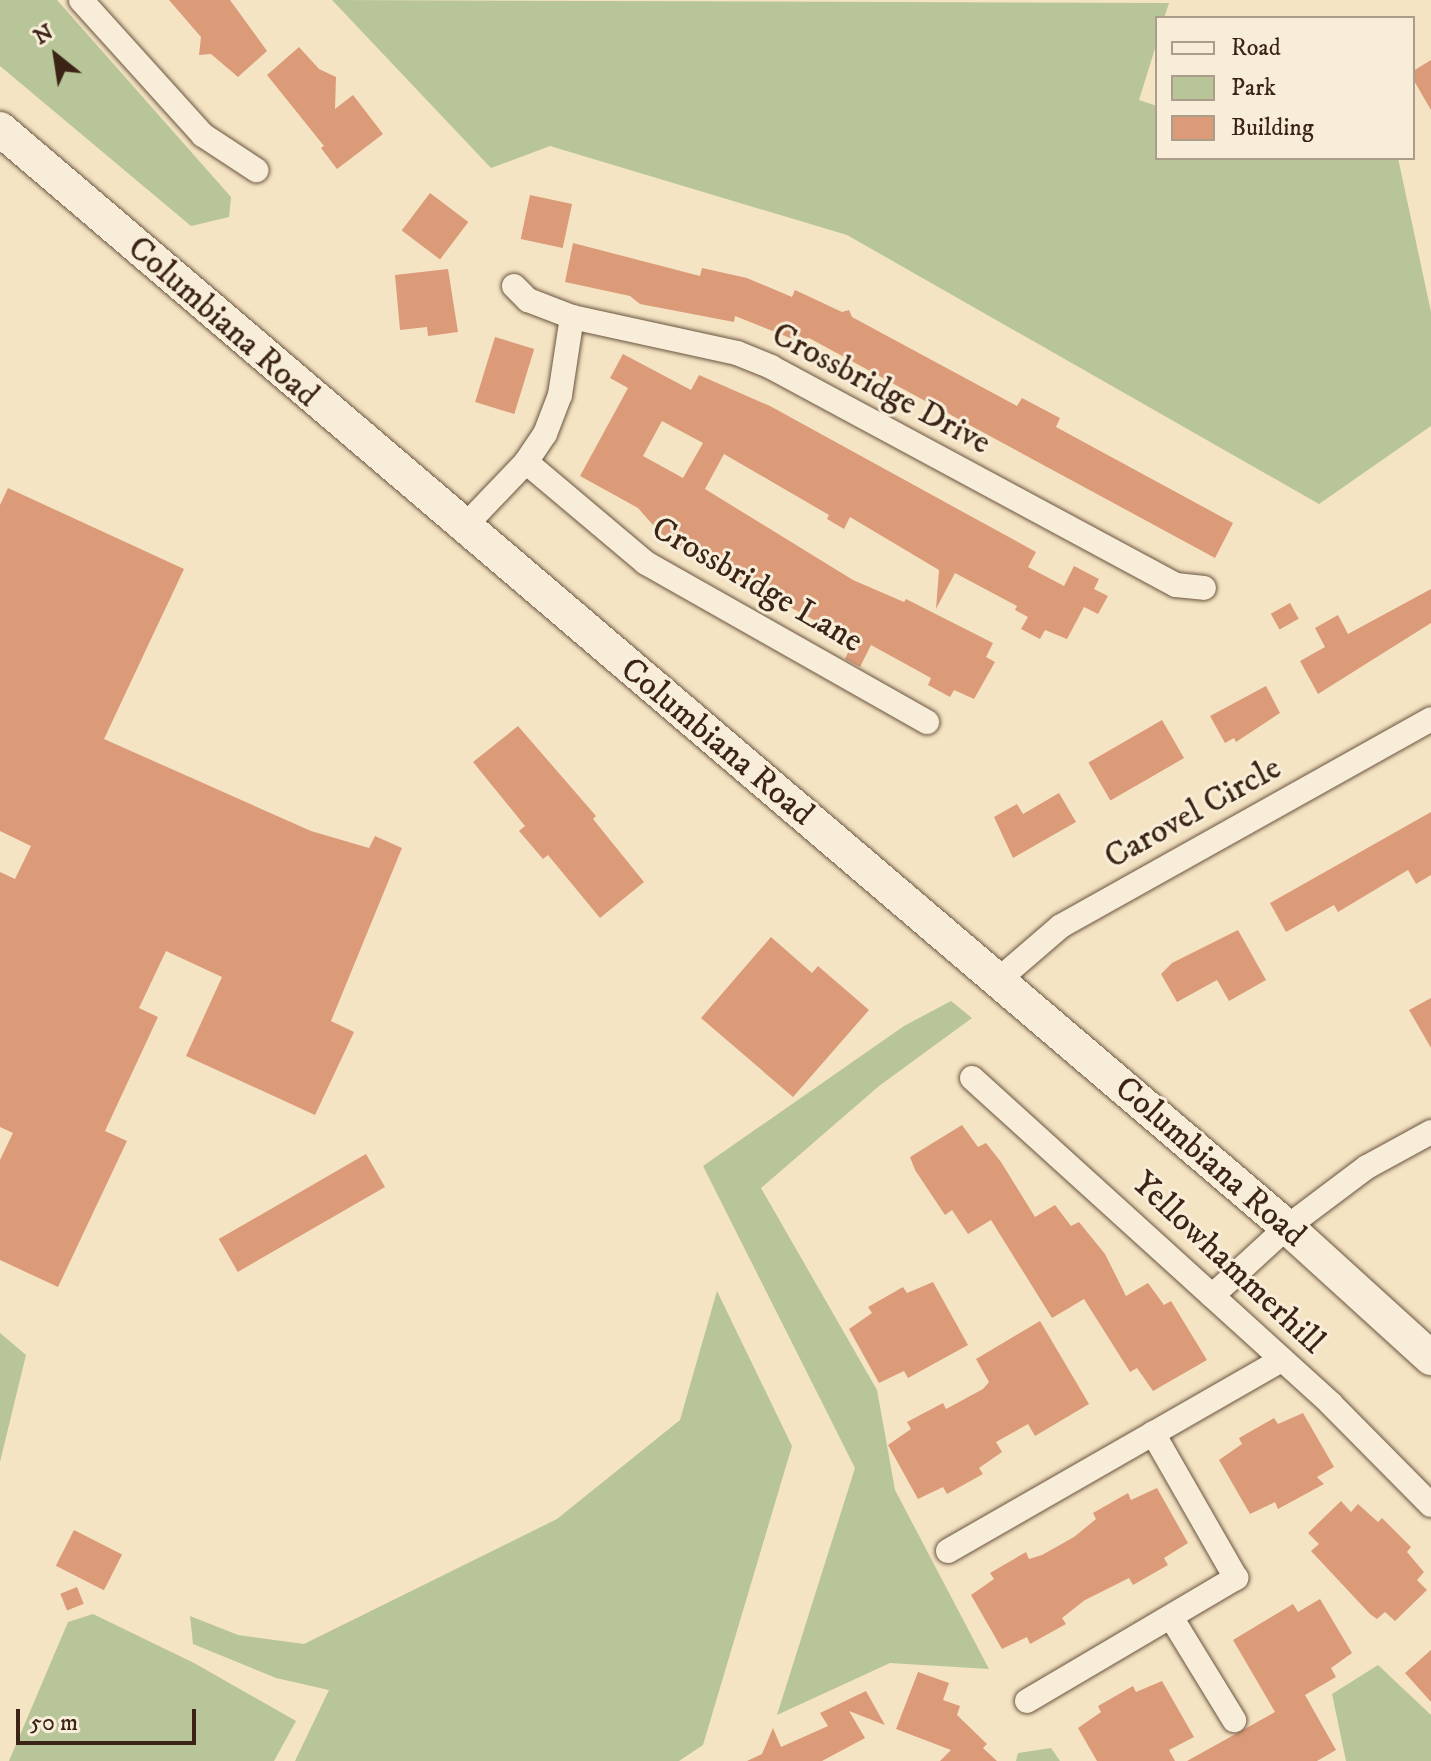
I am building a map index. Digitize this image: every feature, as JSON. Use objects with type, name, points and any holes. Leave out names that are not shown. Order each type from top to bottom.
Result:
[{"type":"main road","name":"Columbiana Road","points":[[0,129],[463,528],[1287,1227],[1431,1358]]},
{"type":"street","points":[[81,0],[203,135],[256,170]]},
{"type":"street","name":"Crossbridge Drive","points":[[514,286],[528,300],[572,317],[737,353],[771,367],[1176,585],[1204,588]]},
{"type":"street","points":[[463,528],[526,462],[560,395],[572,317]]},
{"type":"street","name":"Crossbridge Lane","points":[[526,462],[646,563],[927,722]]},
{"type":"street","name":"Carovel Circle","points":[[997,981],[1061,926],[1431,719]]},
{"type":"street","name":"Yellowhammerhill","points":[[972,1078],[1282,1360],[1431,1505]]},
{"type":"street","points":[[1212,1296],[1287,1227],[1367,1167],[1431,1132]]},
{"type":"street","points":[[948,1551],[1282,1360]]},
{"type":"street","points":[[1027,1701],[1236,1578],[1153,1433]]},
{"type":"street","points":[[1171,1617],[1234,1720]]},
{"type":"green space","points":[[0,0],[57,0],[231,197],[229,217],[191,226],[0,66]]},
{"type":"green space","points":[[332,0],[1169,3],[1165,16],[1155,16],[1155,48],[1139,100],[1155,105],[1155,160],[1398,160],[1431,312],[1431,426],[1319,504],[847,235],[550,146],[491,168]]},
{"type":"green space","points":[[951,1001],[972,1018],[879,1086],[761,1188],[877,1390],[895,1490],[989,1669],[890,1663],[777,1715],[855,1468],[703,1166],[904,1026]]},
{"type":"green space","points":[[717,1291],[792,1446],[703,1745],[679,1761],[295,1761],[329,1690],[276,1678],[193,1644],[190,1616],[238,1635],[304,1644],[557,1519],[680,1420]]},
{"type":"green space","points":[[0,1333],[26,1355],[0,1462]]},
{"type":"green space","points":[[93,1614],[194,1663],[296,1721],[274,1761],[9,1761],[68,1622]]},
{"type":"green space","points":[[1378,1665],[1431,1715],[1431,1761],[1346,1761],[1332,1694]]},
{"type":"green space","points":[[1051,1748],[1060,1761],[1016,1761],[1018,1753]]},
{"type":"building","points":[[169,0],[230,0],[267,51],[238,77],[211,54],[199,55],[201,37]]},
{"type":"building","points":[[299,47],[319,69],[336,77],[335,109],[353,95],[383,134],[337,169],[321,148],[324,146],[267,75]]},
{"type":"building","points":[[1431,60],[1431,110],[1415,82],[1415,70]]},
{"type":"building","points":[[430,193],[468,222],[440,259],[402,231]]},
{"type":"building","points":[[530,195],[572,204],[563,248],[521,239]]},
{"type":"building","points":[[573,243],[700,276],[702,268],[747,278],[792,297],[795,290],[842,312],[849,310],[852,317],[1017,406],[1022,398],[1060,418],[1056,427],[1233,523],[1215,558],[809,338],[795,340],[735,316],[734,322],[640,304],[630,296],[565,282]]},
{"type":"building","points":[[448,269],[458,332],[428,336],[427,327],[400,330],[395,275]]},
{"type":"building","points":[[495,337],[534,349],[514,414],[475,402]]},
{"type":"building","points":[[623,354],[691,390],[699,375],[770,406],[1036,552],[1028,567],[1064,586],[1074,566],[1099,579],[1094,589],[1108,596],[1098,614],[1084,607],[1067,639],[1045,630],[1040,639],[1021,629],[1028,617],[1015,610],[1017,606],[955,573],[936,609],[939,570],[850,517],[844,529],[827,519],[829,515],[724,454],[705,489],[853,580],[904,602],[906,599],[993,643],[986,657],[995,662],[974,699],[954,690],[950,697],[928,685],[931,678],[871,645],[860,667],[845,659],[853,641],[699,558],[660,533],[638,508],[580,476],[628,388],[610,378]],"holes":[[[662,421],[703,443],[683,478],[643,456]]]},
{"type":"building","points":[[8,488],[184,569],[104,739],[311,831],[369,848],[375,836],[402,848],[331,1021],[354,1032],[315,1115],[186,1056],[222,977],[166,951],[139,1008],[158,1017],[105,1131],[127,1141],[58,1287],[0,1260],[0,1160],[13,1133],[0,1127],[0,872],[15,879],[31,846],[0,831],[0,505]]},
{"type":"building","points":[[1431,589],[1431,623],[1318,694],[1300,661],[1325,647],[1315,628],[1338,615],[1348,634]]},
{"type":"building","points":[[1290,603],[1299,619],[1279,629],[1271,614]]},
{"type":"building","points":[[1266,686],[1280,713],[1236,742],[1234,738],[1225,743],[1210,716]]},
{"type":"building","points":[[1162,720],[1184,758],[1110,801],[1088,762]]},
{"type":"building","points":[[518,726],[596,816],[593,819],[644,882],[600,918],[548,855],[543,859],[519,831],[525,826],[473,762]]},
{"type":"building","points":[[1059,793],[1076,822],[1013,858],[994,817],[1017,804],[1023,814]]},
{"type":"building","points":[[1431,812],[1431,875],[1416,884],[1408,870],[1338,912],[1334,905],[1286,932],[1270,903]]},
{"type":"building","points":[[1238,930],[1266,980],[1229,1001],[1217,980],[1177,1002],[1161,974],[1172,963]]},
{"type":"building","points":[[771,937],[812,973],[818,966],[869,1010],[793,1097],[701,1018]]},
{"type":"building","points":[[1431,998],[1431,1048],[1409,1010]]},
{"type":"building","points":[[962,1125],[978,1147],[986,1143],[1035,1217],[1055,1205],[1071,1226],[1079,1222],[1105,1254],[1126,1296],[1148,1283],[1164,1305],[1171,1301],[1207,1360],[1153,1391],[1137,1368],[1130,1372],[1084,1299],[1052,1318],[991,1220],[968,1234],[952,1210],[945,1215],[915,1170],[910,1157]]},
{"type":"building","points":[[366,1154],[385,1187],[238,1272],[219,1239]]},
{"type":"building","points":[[933,1282],[968,1345],[908,1378],[904,1371],[879,1383],[849,1329],[872,1313],[868,1307],[903,1287],[907,1293]]},
{"type":"building","points":[[1040,1321],[1089,1404],[1035,1436],[1028,1424],[996,1442],[1002,1452],[979,1468],[983,1474],[947,1494],[943,1487],[918,1499],[888,1445],[911,1429],[907,1422],[943,1403],[946,1409],[983,1389],[989,1382],[976,1359]]},
{"type":"building","points":[[1303,1413],[1334,1467],[1317,1477],[1324,1484],[1278,1509],[1275,1502],[1250,1514],[1219,1460],[1242,1444],[1239,1438],[1274,1418],[1278,1424]]},
{"type":"building","points":[[1157,1488],[1188,1543],[1164,1558],[1168,1565],[1133,1585],[1129,1578],[1085,1600],[1062,1618],[1066,1624],[1030,1644],[1027,1637],[1002,1649],[971,1595],[994,1579],[990,1573],[1026,1552],[1029,1559],[1042,1555],[1074,1537],[1096,1519],[1093,1513],[1128,1493],[1131,1500]]},
{"type":"building","points":[[1341,1501],[1351,1512],[1358,1504],[1378,1522],[1382,1518],[1411,1547],[1407,1552],[1424,1572],[1417,1580],[1427,1590],[1395,1621],[1385,1612],[1377,1619],[1370,1614],[1311,1551],[1319,1544],[1308,1533]]},
{"type":"building","points":[[74,1530],[122,1555],[104,1590],[56,1566]]},
{"type":"building","points":[[77,1587],[84,1604],[67,1610],[60,1594]]},
{"type":"building","points":[[1320,1599],[1352,1653],[1331,1668],[1336,1677],[1305,1695],[1336,1750],[1317,1761],[1187,1761],[1275,1712],[1233,1640],[1293,1604],[1298,1612]]},
{"type":"building","points":[[1431,1650],[1431,1702],[1405,1673]]},
{"type":"building","points":[[918,1672],[949,1683],[943,1700],[960,1706],[957,1715],[987,1744],[983,1748],[997,1761],[940,1761],[951,1750],[896,1729]]},
{"type":"building","points":[[1162,1681],[1194,1737],[1169,1750],[1175,1761],[1097,1761],[1078,1728],[1101,1712],[1098,1706],[1133,1686],[1136,1692]]},
{"type":"building","points":[[866,1691],[885,1725],[849,1711],[865,1738],[822,1761],[747,1761],[762,1754],[773,1728],[781,1747],[828,1726],[820,1713]]}]
